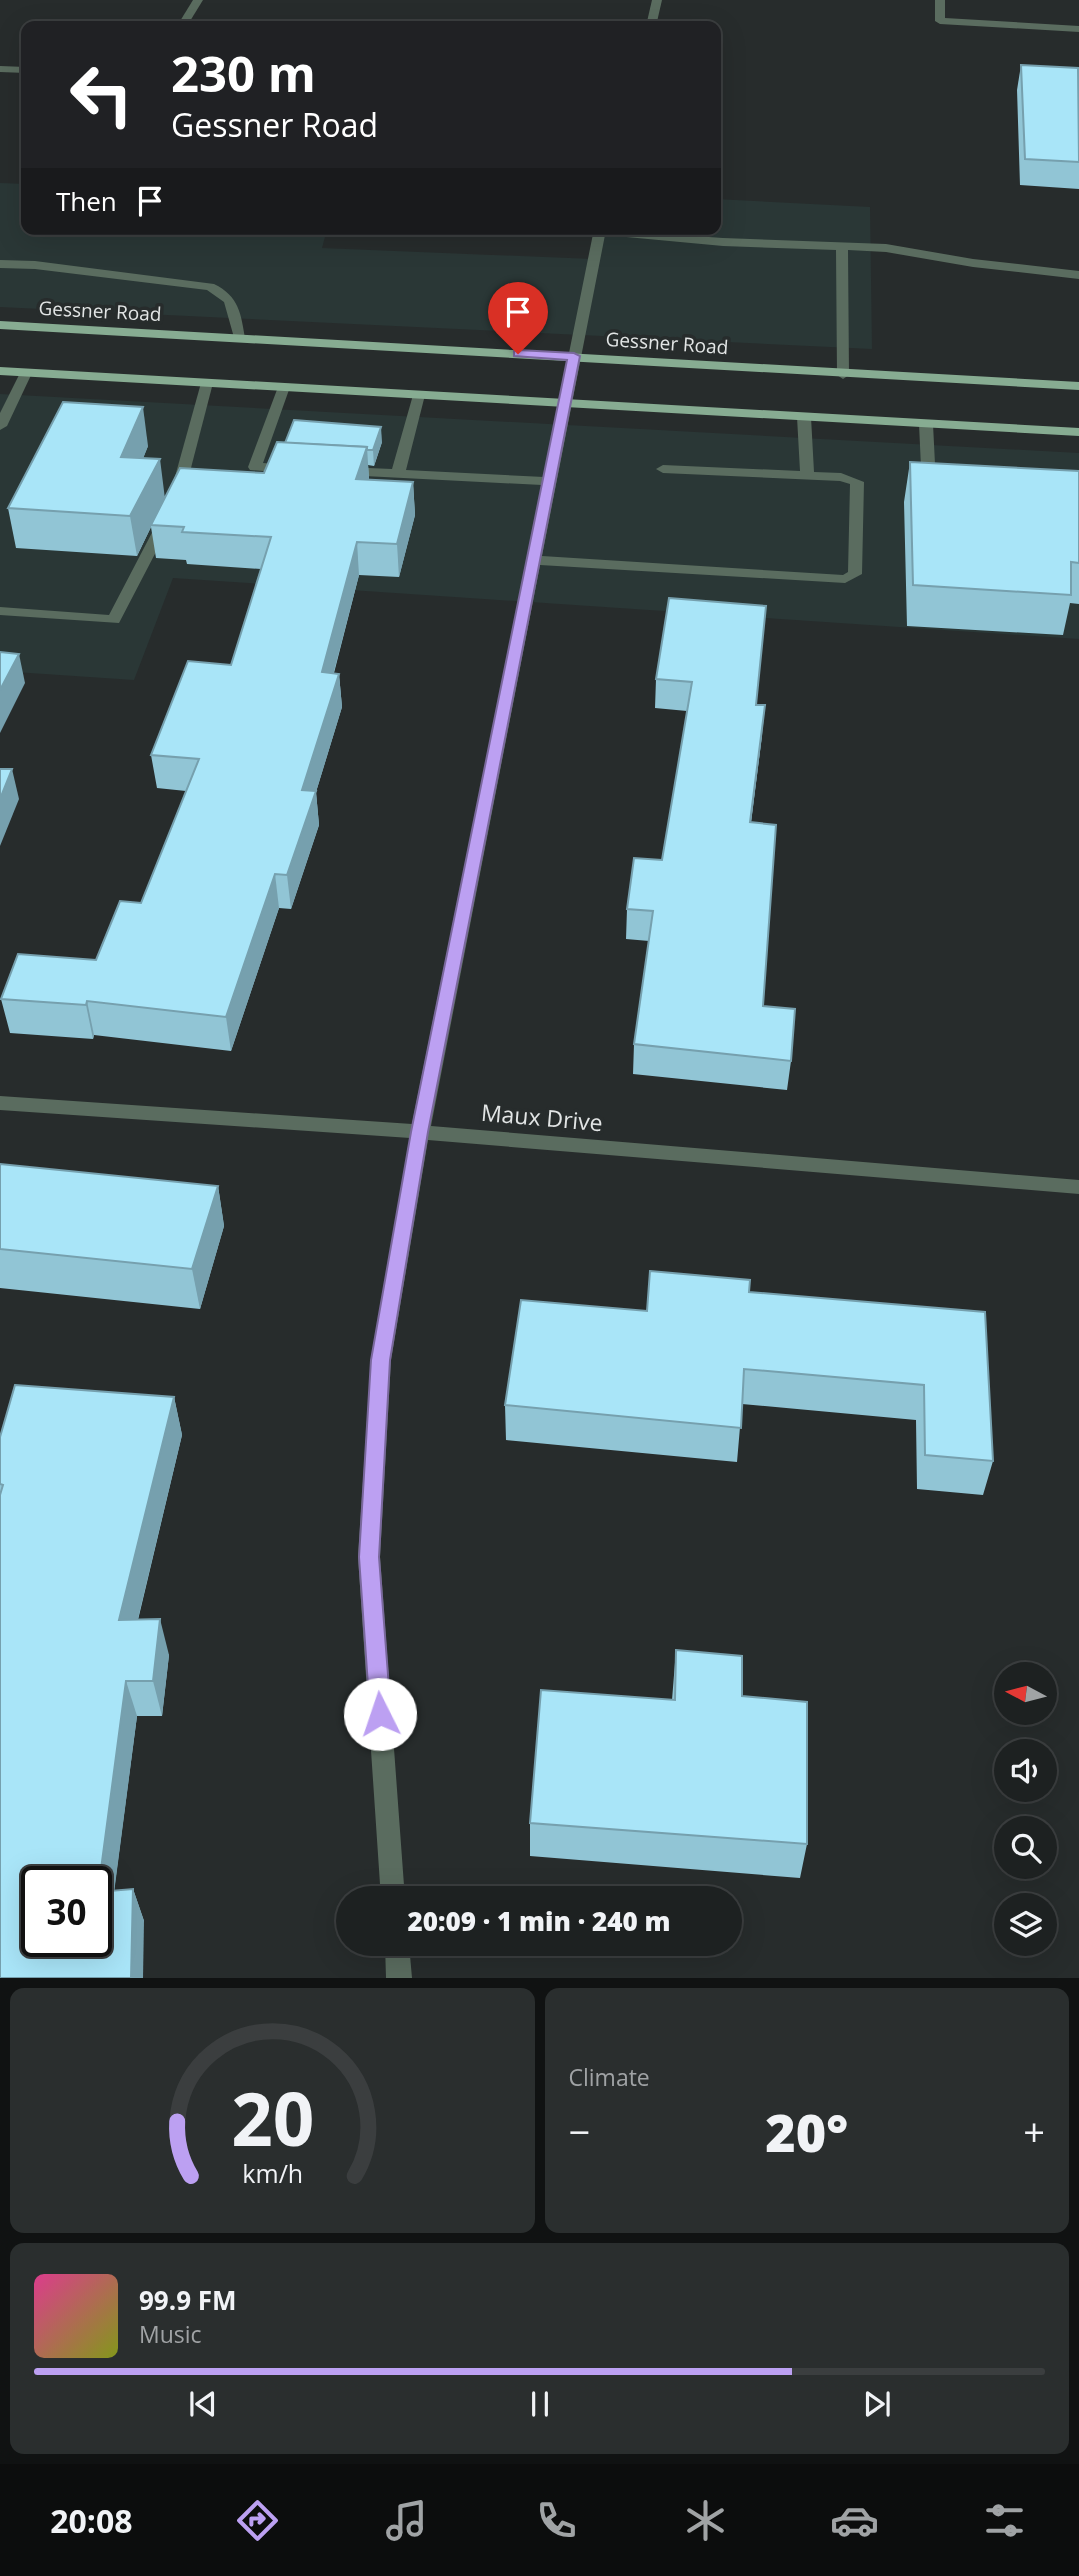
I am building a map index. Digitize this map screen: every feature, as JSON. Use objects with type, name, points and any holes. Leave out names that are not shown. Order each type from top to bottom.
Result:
[{"type":"main road","name":"Gessner Road","points":[[0,325],[1079,386]]},
{"type":"main road","points":[[0,371],[1079,432]]},
{"type":"street","points":[[185,21],[198,0]]},
{"type":"street","points":[[652,21],[657,0]]},
{"type":"street","points":[[940,0],[940,21],[1079,29]]},
{"type":"street","points":[[0,69],[21,70]]},
{"type":"street","points":[[392,1886],[369,1557],[381,1360],[420,1132],[599,235]]},
{"type":"street","points":[[651,235],[723,242],[886,248],[974,263],[1079,275]]},
{"type":"street","points":[[842,246],[843,374]]},
{"type":"street","points":[[0,264],[35,265],[210,287],[224,292],[231,300],[240,338]]},
{"type":"street","points":[[0,426],[26,373]]},
{"type":"street","points":[[0,611],[114,620],[170,510],[184,475],[207,383]]},
{"type":"street","points":[[284,387],[255,467],[307,469]]},
{"type":"street","points":[[398,473],[419,395]]},
{"type":"street","points":[[804,417],[807,475]]},
{"type":"street","points":[[926,424],[928,467],[955,470]]},
{"type":"street","points":[[534,560],[845,579],[855,573],[857,482],[841,477],[663,469]]},
{"type":"street","points":[[333,471],[550,481]]},
{"type":"street","name":"Maux Drive","points":[[0,1103],[420,1132],[1079,1187]]},
{"type":"street","points":[[398,1956],[399,1978]]},
{"type":"shaded area","points":[[0,183],[21,184],[21,235],[325,235],[322,248],[593,259],[599,235],[721,235],[721,199],[870,207],[872,349],[0,307]]},
{"type":"shaded area","points":[[0,394],[1079,453],[1079,639],[173,578],[134,680],[0,671]]},
{"type":"building","points":[[1021,65],[1078,68],[1079,162],[1025,159]]},
{"type":"building","points":[[63,402],[143,407],[121,457],[160,459],[130,516],[8,508]]},
{"type":"building","points":[[294,420],[381,427],[373,450],[367,450],[367,447],[285,443]]},
{"type":"building","points":[[277,442],[367,447],[356,479],[413,482],[397,544],[357,542],[322,672],[339,674],[302,790],[316,791],[287,875],[275,874],[226,1017],[87,1001],[86,1005],[1,999],[18,954],[96,960],[120,901],[141,903],[199,759],[151,755],[188,661],[231,665],[271,537],[182,532],[184,527],[151,525],[180,468],[264,473]]},
{"type":"building","points":[[910,462],[1079,471],[1079,563],[1071,562],[1071,595],[913,585]]},
{"type":"building","points":[[669,598],[766,606],[756,705],[765,705],[750,822],[776,825],[763,1006],[795,1009],[791,1061],[634,1044],[653,911],[627,909],[634,858],[662,860],[692,682],[656,679]]},
{"type":"building","points":[[0,652],[19,654],[0,690]]},
{"type":"building","points":[[0,769],[12,769],[0,799]]},
{"type":"building","points":[[0,1164],[218,1186],[192,1269],[0,1249]]},
{"type":"building","points":[[650,1271],[750,1280],[749,1292],[985,1312],[993,1461],[925,1455],[924,1385],[744,1369],[741,1428],[505,1405],[521,1300],[647,1311]]},
{"type":"building","points":[[15,1385],[174,1397],[119,1620],[160,1619],[153,1681],[126,1681],[101,1866],[21,1866],[21,1957],[112,1957],[112,1891],[133,1889],[131,1978],[0,1978],[0,1495],[3,1485],[0,1484],[0,1437]]},
{"type":"building","points":[[676,1650],[742,1656],[742,1696],[807,1702],[807,1844],[530,1823],[541,1690],[675,1700]]},
{"type":"route","points":[[380,1714],[369,1557],[381,1360],[420,1132],[574,356],[518,354]]}]
